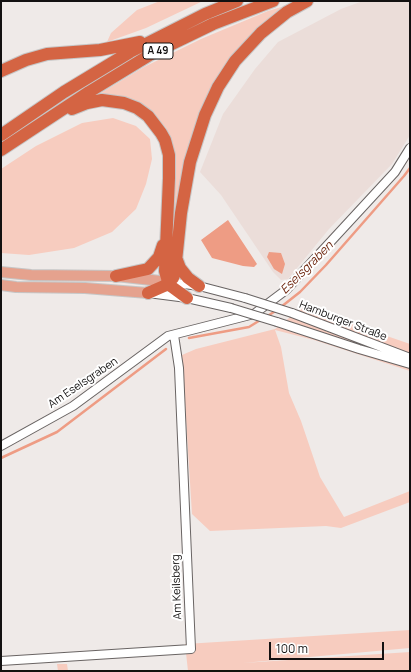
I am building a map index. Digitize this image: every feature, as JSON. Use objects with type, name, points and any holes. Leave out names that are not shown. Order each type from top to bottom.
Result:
[{"type":"highway","name":"A 49","points":[[1,135],[64,92],[151,40],[205,14],[237,1]]},
{"type":"highway","name":"A 49","points":[[1,150],[116,75],[153,53],[213,24],[273,1]]},
{"type":"highway","points":[[148,293],[164,286],[173,278],[177,260],[178,234],[187,177],[197,138],[211,101],[227,73],[252,42],[278,19],[307,1]]},
{"type":"highway","points":[[1,71],[26,60],[48,54],[100,50],[151,40]]},
{"type":"highway","points":[[52,116],[87,103],[110,100],[131,105],[153,121],[165,140],[168,155],[169,178],[165,271],[172,287],[187,298]]},
{"type":"highway","points":[[116,276],[142,271],[151,266],[159,257],[166,234]]},
{"type":"highway","points":[[177,260],[180,268],[188,278],[199,286]]},
{"type":"main road","points":[[1,272],[18,275],[116,276],[169,282]]},
{"type":"main road","points":[[1,285],[16,287],[85,288],[148,293]]},
{"type":"street","name":"Am Eselsgraben","points":[[1,446],[73,406],[168,336],[254,314],[286,290],[395,172],[410,148]]},
{"type":"street","name":"Hamburger Straße","points":[[169,282],[199,286],[245,298],[292,313],[410,358]]},
{"type":"street","points":[[148,293],[187,298],[231,308],[410,364]]},
{"type":"street","name":"Am Keilsberg","points":[[1,661],[191,649],[179,368],[174,335]]},
{"type":"shaded area","points":[[160,1],[203,1],[146,28],[107,42],[111,33],[137,10]]},
{"type":"shaded area","points":[[363,1],[410,1],[410,135],[392,164],[329,229],[288,279],[281,280],[273,272],[221,195],[200,172],[223,114],[255,69],[278,42],[341,9]]},
{"type":"shaded area","points":[[295,3],[216,85],[175,236],[172,235],[175,179],[174,152],[166,128],[149,109],[135,101],[96,96],[144,67],[201,39],[268,11]]},
{"type":"shaded area","points":[[113,118],[136,126],[150,139],[152,159],[146,184],[136,209],[112,232],[74,248],[29,255],[1,253],[1,169],[36,146],[82,123]]},
{"type":"shaded area","points":[[228,220],[257,264],[254,267],[243,266],[212,258],[201,240]]},
{"type":"shaded area","points":[[269,252],[281,253],[285,264],[282,274],[274,269],[267,257]]},
{"type":"shaded area","points":[[303,307],[410,344],[410,371],[314,340],[275,330],[281,347],[289,393],[301,421],[320,477],[344,517],[410,491],[410,502],[341,528],[326,526],[210,531],[192,514],[182,355],[196,349],[275,329]]},
{"type":"shaded area","points":[[410,630],[410,648],[243,663],[410,652],[410,671],[188,671],[185,644]]},
{"type":"shaded area","points":[[57,664],[67,664],[68,671],[58,671]]},
{"type":"waterway","name":"Eselsgraben","points":[[281,307],[300,292],[326,265],[410,168]]},
{"type":"waterway","name":"Eselsgraben","points":[[266,317],[277,310]]},
{"type":"waterway","name":"Eselsgraben","points":[[189,338],[249,327],[262,319]]},
{"type":"waterway","name":"Eselsgraben","points":[[1,458],[57,432],[166,349]]}]
